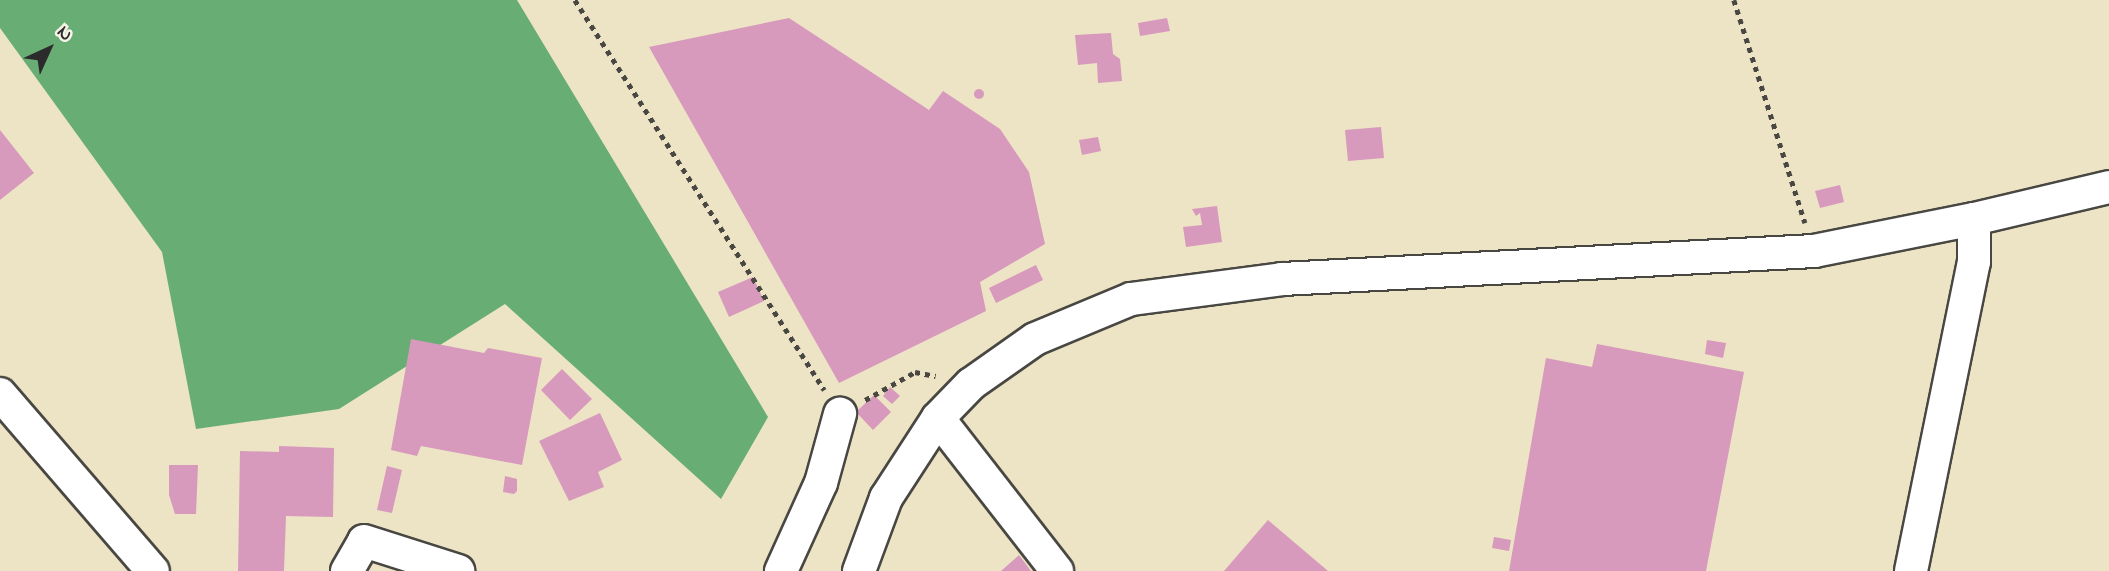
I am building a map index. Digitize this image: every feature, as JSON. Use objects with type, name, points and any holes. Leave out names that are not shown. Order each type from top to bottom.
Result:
[{"type":"street","points":[[859,571],[886,498],[938,418],[971,384],[1035,339],[1131,299],[1282,279],[1814,251],[1974,219],[2109,187]]},
{"type":"street","points":[[1912,571],[1974,262],[1974,219]]},
{"type":"street","points":[[0,394],[153,571]]},
{"type":"street","points":[[781,571],[821,483],[840,414]]},
{"type":"street","points":[[938,418],[1057,571]]},
{"type":"street","points":[[346,571],[363,541],[458,571]]},
{"type":"path","points":[[575,0],[840,414],[915,372],[971,384]]},
{"type":"path","points":[[1734,0],[1814,251]]},
{"type":"green space","points":[[0,0],[517,0],[768,417],[721,499],[505,304],[339,409],[196,429],[162,252],[0,28]]},
{"type":"building","points":[[789,18],[929,110],[943,91],[1000,129],[1029,172],[1045,244],[980,282],[986,311],[839,383],[649,47]]},
{"type":"building","points":[[1167,18],[1170,31],[1140,36],[1138,23]]},
{"type":"building","points":[[1111,33],[1113,54],[1120,59],[1122,81],[1098,83],[1097,63],[1078,65],[1075,35]]},
{"type":"building","points":[[979,89],[983,90],[983,98],[979,99],[975,98],[974,94],[975,90]]},
{"type":"building","points":[[1381,127],[1384,158],[1348,161],[1345,130]]},
{"type":"building","points":[[0,130],[34,173],[0,200]]},
{"type":"building","points":[[1098,137],[1101,151],[1082,155],[1079,140]]},
{"type":"building","points":[[1840,185],[1844,202],[1820,208],[1815,191]]},
{"type":"building","points":[[1217,206],[1222,242],[1186,247],[1183,227],[1202,225],[1200,213],[1196,216],[1192,209]]},
{"type":"building","points":[[1036,265],[1043,280],[996,303],[989,288]]},
{"type":"building","points":[[753,277],[764,301],[729,317],[718,292]]},
{"type":"building","points":[[411,339],[484,353],[488,348],[542,358],[522,465],[421,446],[417,456],[391,450]]},
{"type":"building","points":[[1707,340],[1726,343],[1723,358],[1705,354]]},
{"type":"building","points":[[1597,344],[1744,372],[1706,571],[1509,571],[1546,358],[1592,367]]},
{"type":"building","points":[[562,369],[592,399],[570,420],[541,390]]},
{"type":"building","points":[[890,387],[900,396],[892,404],[883,396]]},
{"type":"building","points":[[874,395],[891,412],[873,430],[856,412]]},
{"type":"building","points":[[600,413],[622,460],[598,472],[604,487],[569,501],[539,441]]},
{"type":"building","points":[[279,446],[334,448],[333,517],[286,516],[284,571],[238,571],[240,451],[279,452]]},
{"type":"building","points":[[169,465],[198,465],[196,514],[175,514],[169,495]]},
{"type":"building","points":[[387,466],[402,470],[392,513],[377,510]]},
{"type":"building","points":[[505,476],[517,479],[517,491],[514,494],[503,492]]},
{"type":"building","points":[[1268,520],[1328,571],[1224,571]]},
{"type":"building","points":[[1494,537],[1511,540],[1509,551],[1492,548]]},
{"type":"building","points":[[1019,555],[1031,571],[1001,571]]}]
